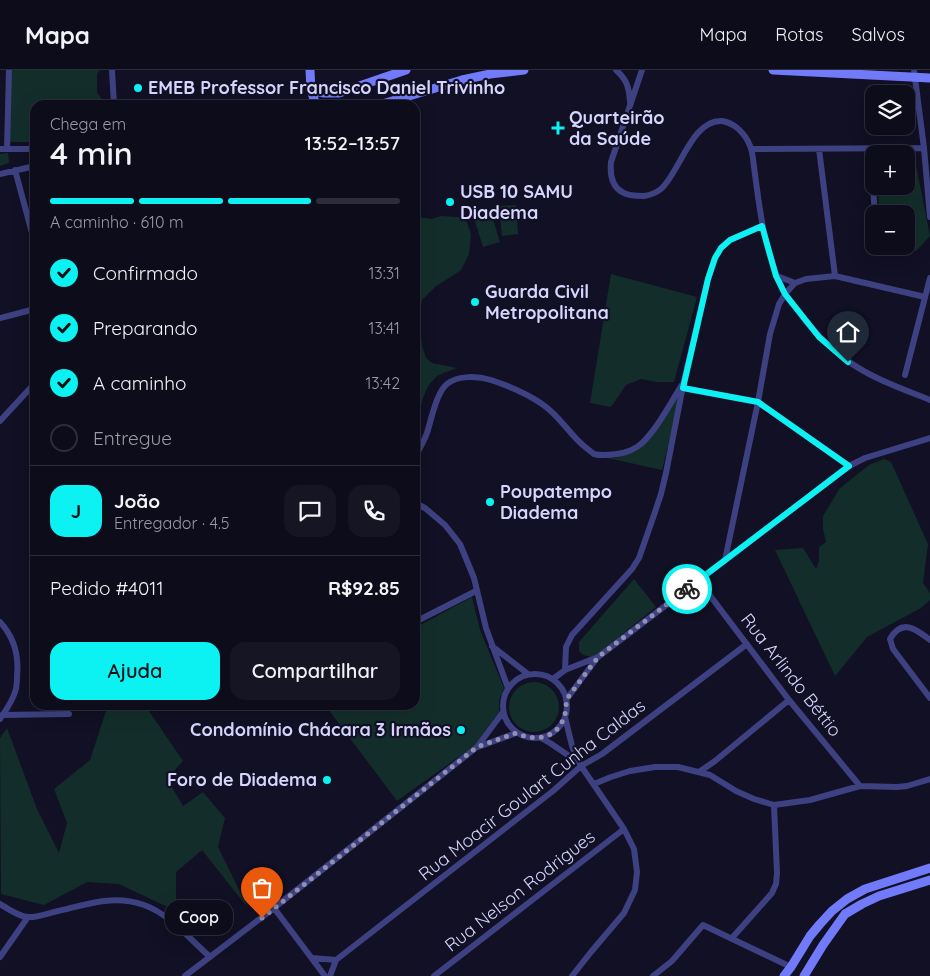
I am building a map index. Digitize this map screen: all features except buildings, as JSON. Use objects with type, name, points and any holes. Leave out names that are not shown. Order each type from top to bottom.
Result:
[{"type":"main road","points":[[310,70],[311,90],[314,100]]},
{"type":"main road","points":[[311,90],[324,94],[338,94],[406,70]]},
{"type":"main road","points":[[396,100],[462,80],[524,70]]},
{"type":"main road","points":[[773,70],[914,74],[930,78]]},
{"type":"main road","points":[[784,976],[810,936],[832,911],[847,899],[865,889],[930,868]]},
{"type":"main road","points":[[804,976],[845,914],[879,896],[930,880]]},
{"type":"street","points":[[8,149],[9,70]]},
{"type":"street","points":[[112,70],[114,100]]},
{"type":"street","points":[[616,70],[626,82],[630,103]]},
{"type":"street","points":[[642,70],[611,162],[613,183],[621,192],[636,197],[649,195],[661,189],[697,134],[706,125],[720,121],[736,127],[752,149],[762,226],[776,276],[785,294],[819,337],[848,362],[875,377],[930,400]]},
{"type":"street","points":[[914,74],[924,148],[930,217]]},
{"type":"street","points":[[0,148],[30,149]]},
{"type":"street","points":[[915,148],[924,148]]},
{"type":"street","points":[[752,149],[865,149]]},
{"type":"street","points":[[819,149],[835,276]]},
{"type":"street","points":[[0,174],[30,167]]},
{"type":"street","points":[[14,170],[30,226]]},
{"type":"street","points":[[566,670],[566,648],[572,635],[624,578],[639,558],[661,494],[708,279],[715,258],[721,248],[730,240],[762,226]]},
{"type":"street","points":[[776,276],[795,283]]},
{"type":"street","points":[[725,560],[758,402],[770,334],[779,304],[785,294],[795,283],[806,279],[835,276],[925,297]]},
{"type":"street","points":[[905,375],[930,278]]},
{"type":"street","points":[[0,318],[30,310]]},
{"type":"street","points":[[420,447],[427,434],[441,393],[446,385],[459,379],[480,377],[520,390],[543,404],[591,452],[604,455],[630,451],[642,443],[684,384]]},
{"type":"street","points":[[684,384],[758,402],[849,466]]},
{"type":"street","points":[[0,421],[30,388]]},
{"type":"street","points":[[553,680],[566,670],[598,657],[849,466],[865,458],[930,438]]},
{"type":"street","points":[[420,506],[445,525],[460,544],[474,578],[481,611],[508,688]]},
{"type":"street","name":"Rua Arlindo Béttio","points":[[699,581],[789,700],[860,786]]},
{"type":"street","points":[[420,619],[476,591]]},
{"type":"street","points":[[0,622],[15,646],[17,658],[16,690],[10,705],[1,717]]},
{"type":"street","points":[[930,640],[910,627],[899,629],[890,639],[893,649],[930,698]]},
{"type":"street","name":"Rua Moacir Goulart Cunha Caldas","points":[[336,960],[553,791],[580,765],[602,754],[747,644]]},
{"type":"street","points":[[492,646],[528,674]]},
{"type":"street","points":[[566,700],[598,657]]},
{"type":"street","points":[[528,674],[537,674],[553,680],[564,692],[566,700],[567,709],[561,724],[556,731],[540,738],[524,737],[516,733],[505,720],[503,712],[502,704],[508,688],[520,677],[528,674]]},
{"type":"street","points":[[700,772],[789,700]]},
{"type":"street","points":[[185,976],[477,747],[503,712]]},
{"type":"street","points":[[1,717],[69,714]]},
{"type":"street","points":[[565,717],[572,746],[580,765],[624,830],[634,849],[637,872],[635,890],[624,913],[572,976]]},
{"type":"street","points":[[477,747],[516,733]]},
{"type":"street","points":[[540,738],[580,765]]},
{"type":"street","points":[[594,784],[611,776],[630,771],[655,767],[678,767],[710,775],[736,791],[774,805],[810,800],[860,786],[907,786],[930,779]]},
{"type":"street","points":[[732,938],[772,893],[776,884],[774,805]]},
{"type":"street","name":"Rua Nelson Rodrigues","points":[[434,976],[624,830]]},
{"type":"street","points":[[0,904],[28,917],[101,901],[127,900],[146,906],[165,916],[210,957]]},
{"type":"street","points":[[274,908],[326,976]]},
{"type":"street","points":[[0,957],[28,917]]},
{"type":"street","points":[[653,976],[672,961],[703,925],[791,967]]},
{"type":"street","points":[[312,958],[336,960],[330,976]]},
{"type":"green space","points":[[9,70],[100,70],[97,74],[97,93],[103,100],[30,100],[30,142],[10,142]]},
{"type":"green space","points":[[8,153],[9,163],[0,166],[0,154]]},
{"type":"green space","points":[[915,160],[930,236],[916,251],[915,205],[879,205],[878,195],[915,195]]},
{"type":"green space","points":[[516,205],[518,234],[502,236],[499,206]]},
{"type":"green space","points":[[491,213],[500,242],[483,247],[474,218]]},
{"type":"green space","points":[[441,216],[458,217],[466,220],[471,234],[469,254],[461,270],[435,287],[422,300],[420,309],[420,217],[431,219]]},
{"type":"green space","points":[[611,274],[697,297],[674,382],[657,382],[641,379],[626,385],[611,407],[590,403]]},
{"type":"green space","points":[[420,325],[422,346],[426,358],[432,363],[457,368],[435,378],[425,392],[420,408]]},
{"type":"green space","points":[[684,384],[662,470],[594,455],[616,458],[637,451],[653,434]]},
{"type":"green space","points":[[884,459],[891,462],[928,544],[923,583],[930,593],[930,600],[921,608],[867,637],[835,676],[775,550],[803,548],[816,569],[819,561],[819,547],[826,542],[823,516],[840,488],[869,465]]},
{"type":"green space","points":[[634,579],[656,607],[596,655],[591,657],[583,655],[579,651],[579,642]]},
{"type":"green space","points":[[472,597],[480,630],[504,688],[499,700],[499,712],[474,746],[397,801],[329,710],[420,710],[420,625]]},
{"type":"green space","points":[[534,682],[544,684],[552,689],[557,697],[559,707],[557,717],[552,725],[544,730],[534,732],[524,730],[516,725],[511,717],[509,707],[511,697],[516,689],[524,684]]},
{"type":"green space","points":[[106,710],[148,710],[183,761],[167,779],[183,806],[203,792],[225,818],[218,847],[248,908],[202,850],[176,872],[176,911],[119,884],[87,882],[44,905],[1,894],[0,738],[7,728],[37,809],[59,853],[67,823],[54,789],[90,760]]},
{"type":"way so far","points":[[262,918],[477,747],[516,733],[524,737],[540,738],[556,731],[565,717],[567,709],[566,700],[598,657],[687,589]]},
{"type":"place","name":"EMEB Professor Francisco Daniel Trivinho","points":[[138,88]]},
{"type":"place","name":"Quarteirão da Saúde","points":[[558,128]]},
{"type":"place","name":"USB 10 SAMU Diadema","points":[[450,202]]},
{"type":"place","name":"Guarda Civil Metropolitana","points":[[475,302]]},
{"type":"place","name":"Poupatempo Diadema","points":[[490,502]]},
{"type":"place","name":"Condomínio Chácara 3 Irmãos","points":[[461,730]]},
{"type":"place","name":"Foro de Diadema","points":[[327,780]]},
{"type":"place","name":"Coop","points":[[262,918]]},
{"type":"route","points":[[687,589],[849,466],[758,402],[683,388],[708,279],[715,258],[721,248],[730,240],[762,226],[776,276],[785,294],[819,337],[848,362]]}]
